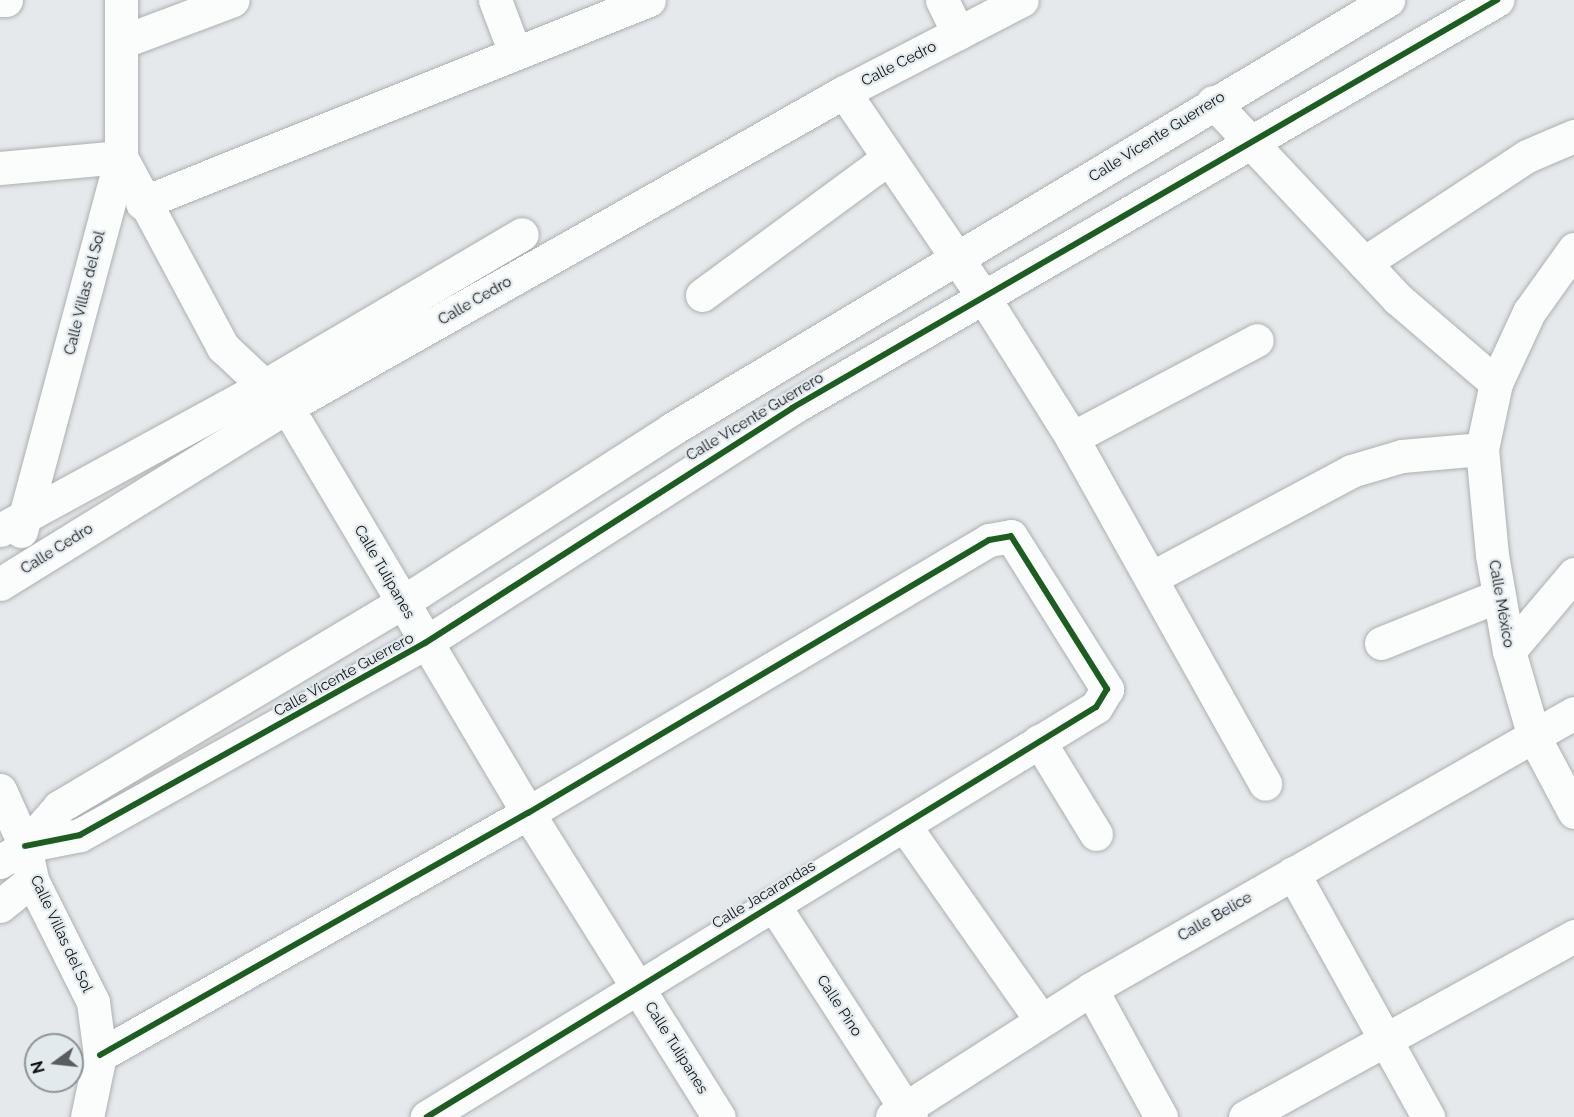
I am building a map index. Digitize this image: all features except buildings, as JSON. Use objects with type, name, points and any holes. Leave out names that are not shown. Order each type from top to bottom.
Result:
[{"type":"street","points":[[0,0],[6,0]]},
{"type":"street","name":"Calle Villas del Sol","points":[[0,579],[121,157],[124,41],[121,0]]},
{"type":"street","points":[[124,41],[233,0]]},
{"type":"street","points":[[495,0],[515,53]]},
{"type":"street","points":[[142,203],[649,0]]},
{"type":"street","points":[[942,0],[958,33]]},
{"type":"street","name":"Calle Cedro","points":[[14,524],[276,397],[844,92],[1022,0]]},
{"type":"street","name":"Calle Vicente Guerrero","points":[[13,854],[59,807],[403,602],[672,429],[956,261],[1213,102],[1388,0]]},
{"type":"street","name":"Calle Vicente Guerrero","points":[[13,854],[80,835],[425,643],[696,466],[1250,146],[1497,0]]},
{"type":"street","points":[[844,92],[956,261],[984,298],[1072,438],[1265,784]]},
{"type":"street","points":[[1213,102],[1250,146],[1364,263],[1496,383]]},
{"type":"street","points":[[1364,263],[1527,156],[1574,136]]},
{"type":"street","points":[[0,168],[121,157]]},
{"type":"street","name":"Calle Tulipanes","points":[[121,157],[142,203],[223,346],[276,397],[403,602],[425,643],[528,813],[719,1117]]},
{"type":"street","points":[[702,295],[887,159]]},
{"type":"street","name":"Calle Cedro","points":[[0,584],[522,234]]},
{"type":"street","name":"Calle México","points":[[1574,249],[1529,312],[1496,383],[1482,449],[1498,596],[1509,651],[1534,737],[1574,812]]},
{"type":"street","points":[[1072,438],[1257,340]]},
{"type":"street","points":[[672,429],[696,466]]},
{"type":"street","points":[[1151,578],[1351,471],[1402,456],[1482,449]]},
{"type":"street","name":"Calle Jacarandas","points":[[427,1117],[637,985],[1096,707],[1107,689],[1011,536],[1001,535],[528,813]]},
{"type":"street","points":[[1509,651],[1574,574]]},
{"type":"street","points":[[1381,643],[1498,596]]},
{"type":"street","name":"Calle Belice","points":[[902,1114],[1091,988],[1574,713]]},
{"type":"street","points":[[1039,741],[1096,834]]},
{"type":"street","name":"Calle Villas del Sol","points":[[0,790],[13,854],[32,880],[93,1002],[100,1055],[87,1117]]},
{"type":"street","points":[[100,1055],[528,813]]},
{"type":"street","points":[[904,825],[1041,1020]]},
{"type":"street","points":[[1293,873],[1428,1117]]},
{"type":"street","points":[[0,906],[32,880]]},
{"type":"street","name":"Calle Pino","points":[[773,904],[902,1114]]},
{"type":"street","points":[[1245,1117],[1574,936]]},
{"type":"street","points":[[1091,988],[1161,1117]]},
{"type":"cycle path","points":[[25,846],[80,835],[425,643],[792,408],[1497,0]]},
{"type":"cycle path","points":[[100,1055],[528,813],[989,540],[1011,536],[1107,689],[1096,707],[427,1117]]}]
